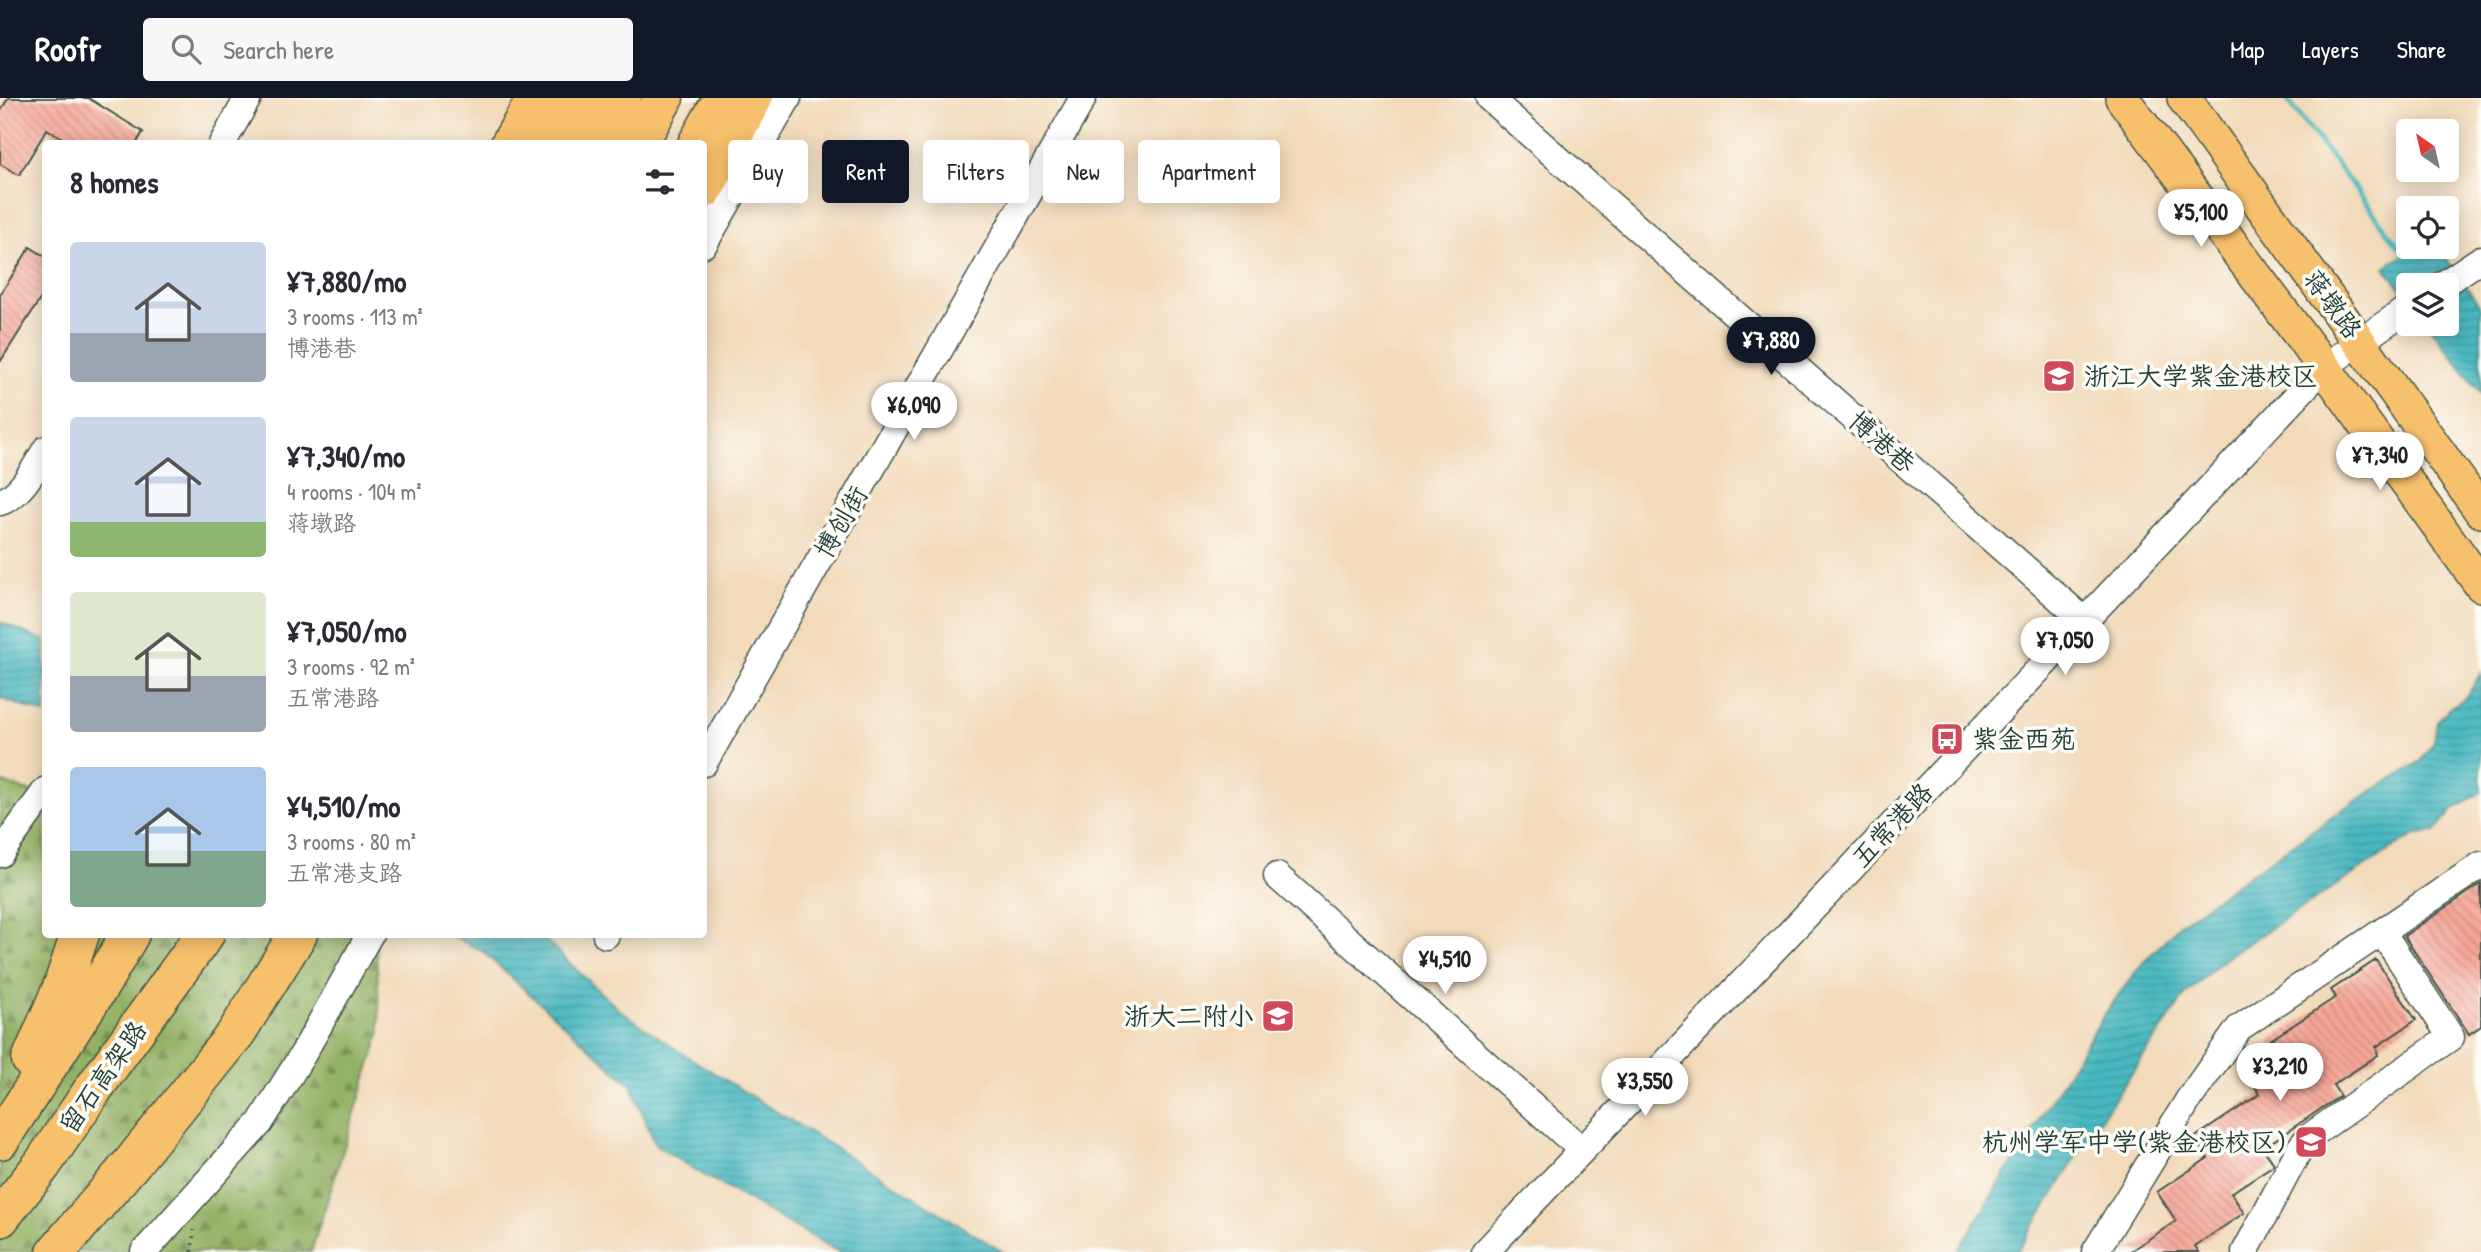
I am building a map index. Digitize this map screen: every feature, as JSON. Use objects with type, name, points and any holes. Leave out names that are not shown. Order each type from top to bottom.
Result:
[{"type":"highway","points":[[533,140],[556,98]]},
{"type":"highway","points":[[566,140],[591,98]]},
{"type":"highway","points":[[598,140],[622,98]]},
{"type":"highway","points":[[640,140],[664,98]]},
{"type":"highway","points":[[707,156],[723,98]]},
{"type":"highway","points":[[707,164],[753,98]]},
{"type":"highway","points":[[707,165],[763,98]]},
{"type":"highway","points":[[0,1108],[26,1072],[63,985],[79,938]]},
{"type":"highway","name":"留石高架路","points":[[0,1140],[128,938]]},
{"type":"highway","name":"留石高架路","points":[[0,1218],[42,1165],[202,938]]},
{"type":"highway","points":[[56,1252],[235,1035],[296,938]]},
{"type":"highway","points":[[0,1099],[26,1072]]},
{"type":"highway","points":[[87,1252],[132,1163]]},
{"type":"main road","points":[[509,140],[534,98]]},
{"type":"main road","name":"蒋墩路","points":[[2122,98],[2324,368],[2481,585]]},
{"type":"main road","name":"蒋墩路","points":[[2184,98],[2481,511]]},
{"type":"street","points":[[224,140],[248,98]]},
{"type":"street","points":[[707,239],[788,98]]},
{"type":"street","name":"博创街","points":[[707,758],[1083,98]]},
{"type":"street","name":"博港巷","points":[[1489,98],[2085,621]]},
{"type":"street","name":"五常港路","points":[[1485,1252],[2324,368],[2396,316]]},
{"type":"street","points":[[0,502],[8,500],[42,456]]},
{"type":"street","points":[[0,854],[42,796]]},
{"type":"street","points":[[2095,1252],[2189,1099],[2239,1028],[2481,865]]},
{"type":"street","points":[[1277,876],[1582,1150]]},
{"type":"street","points":[[2245,1252],[2300,1148],[2309,1137],[2451,1037],[2382,932]]},
{"type":"street","points":[[144,1252],[260,1123],[303,1054],[368,938]]},
{"type":"green space","points":[[0,782],[42,795],[42,938],[363,938],[376,944],[380,1033],[311,1252],[0,1252]]},
{"type":"water","points":[[2397,259],[2447,259],[2457,273],[2396,273],[2396,282],[2385,267]]},
{"type":"water","points":[[2459,276],[2481,307],[2481,394],[2437,336],[2459,336]]},
{"type":"water","points":[[0,622],[42,640],[42,713],[0,698]]},
{"type":"water","points":[[2481,673],[2481,792],[2452,811],[2435,832],[2417,834],[2390,850],[2224,959],[2186,994],[2098,1123],[2017,1252],[1957,1252],[2104,1015],[2138,969],[2181,923],[2346,807],[2421,761],[2434,742],[2437,722],[2449,708],[2465,698]]},
{"type":"water","points":[[457,938],[543,938],[618,1009],[682,1053],[1003,1252],[839,1252],[700,1173],[655,1144],[631,1085],[482,951]]},
{"type":"building","points":[[8,98],[88,98],[143,132],[138,140],[65,140],[47,129],[19,175],[0,164],[0,112]]},
{"type":"building","points":[[30,247],[42,254],[42,296],[0,362],[0,295]]},
{"type":"building","points":[[2481,884],[2481,1026],[2469,1034],[2404,936]]},
{"type":"building","points":[[2376,960],[2416,1020],[2376,1047],[2378,1055],[2333,1085],[2340,1096],[2263,1148],[2274,1164],[2231,1193],[2244,1213],[2195,1246],[2199,1252],[2129,1252],[2176,1221],[2157,1192],[2208,1158],[2194,1138],[2260,1094],[2243,1069],[2274,1049],[2269,1041],[2336,997],[2331,990]]},
{"type":"waterway","points":[[2286,98],[2396,243]]},
{"type":"place","name":"浙江大学紫金港校区","points":[[2059,376]]},
{"type":"place","name":"紫金西苑","points":[[1947,739]]},
{"type":"place","name":"浙大二附小","points":[[1278,1016]]},
{"type":"place","name":"杭州学军中学(紫金港校区)","points":[[2311,1142]]}]
